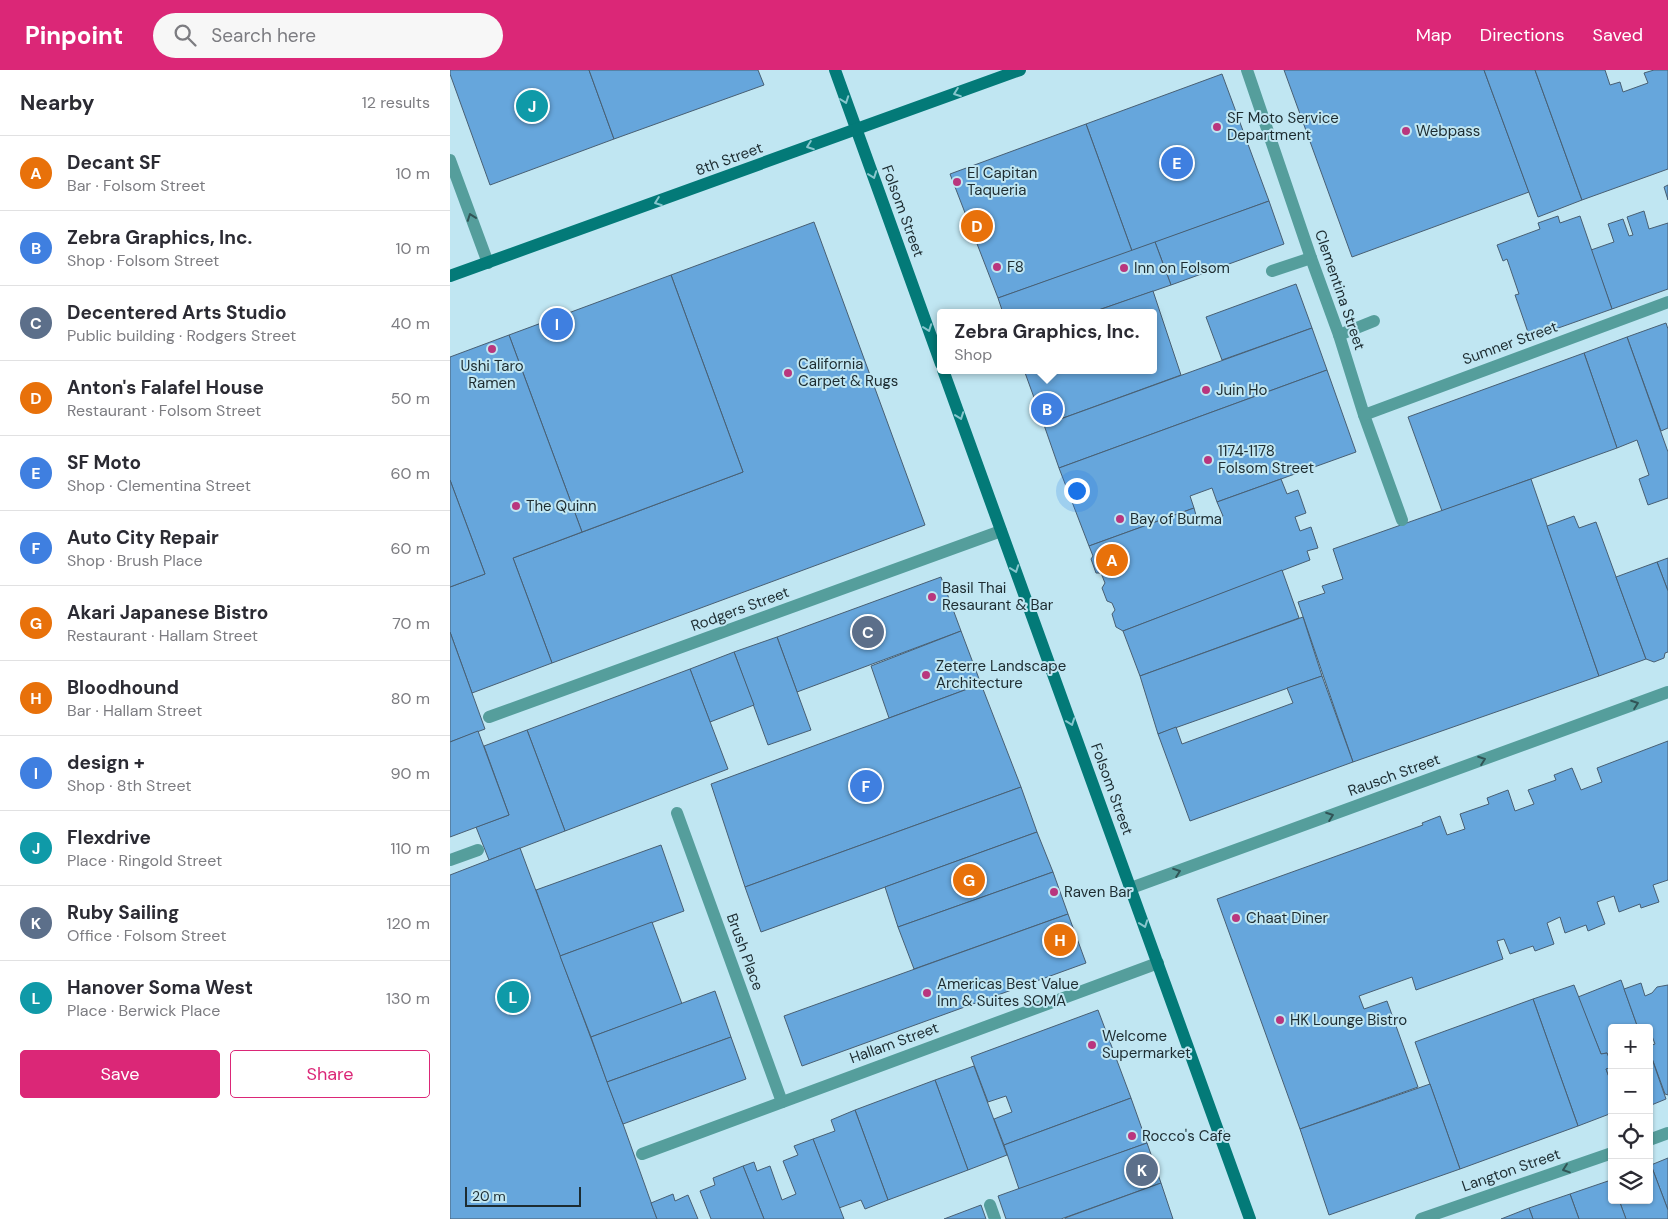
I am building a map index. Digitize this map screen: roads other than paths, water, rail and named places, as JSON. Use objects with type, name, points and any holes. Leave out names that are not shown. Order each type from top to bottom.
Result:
[{"type":"main road","name":"Folsom Street","points":[[835,70],[937,353]]},
{"type":"main road","name":"8th Street","points":[[450,276],[1020,70]]},
{"type":"main road","name":"Folsom Street","points":[[944,374],[1250,1219]]},
{"type":"street","name":"Clementina Street","points":[[1247,70],[1339,335],[1364,415],[1402,520]]},
{"type":"street","points":[[450,160],[488,263]]},
{"type":"street","points":[[1272,272],[1311,258]]},
{"type":"street","name":"Sumner Street","points":[[1364,415],[1668,302]]},
{"type":"street","points":[[1339,335],[1374,322]]},
{"type":"street","name":"Rodgers Street","points":[[489,717],[1001,531]]},
{"type":"street","name":"Rausch Street","points":[[1131,888],[1668,692]]},
{"type":"street","name":"Brush Place","points":[[678,813],[782,1102]]},
{"type":"street","points":[[450,860],[478,850]]},
{"type":"street","name":"Hallam Street","points":[[642,1154],[1158,963]]},
{"type":"street","points":[[1653,1139],[1668,1133]]},
{"type":"street","name":"Langton Street","points":[[1420,1219],[1608,1154]]},
{"type":"street","points":[[990,1205],[995,1219]]},
{"type":"place","name":"Flexdrive","points":[[532,106]]},
{"type":"place","name":"SF Moto Service Department","points":[[1217,127]]},
{"type":"place","name":"Webpass","points":[[1406,131]]},
{"type":"place","name":"SF Moto","points":[[1177,163]]},
{"type":"place","name":"El Capitan Taqueria","points":[[957,182]]},
{"type":"place","name":"Anton's Falafel House","points":[[977,226]]},
{"type":"place","name":"F8","points":[[997,267]]},
{"type":"place","name":"Inn on Folsom","points":[[1124,268]]},
{"type":"place","name":"design +","points":[[557,324]]},
{"type":"place","name":"Ushi Taro Ramen","points":[[492,349]]},
{"type":"place","name":"California Carpet & Rugs","points":[[788,373]]},
{"type":"place","name":"Juin Ho","points":[[1206,390]]},
{"type":"place","name":"Zebra Graphics, Inc.","points":[[1047,409]]},
{"type":"place","name":"1174‐1178 Folsom Street","points":[[1208,460]]},
{"type":"place","name":"The Quinn","points":[[516,506]]},
{"type":"place","name":"Bay of Burma","points":[[1120,519]]},
{"type":"place","name":"Decant SF","points":[[1112,560]]},
{"type":"place","name":"Basil Thai Resaurant & Bar","points":[[932,597]]},
{"type":"place","name":"Decentered Arts Studio","points":[[868,632]]},
{"type":"place","name":"Zeterre Landscape Architecture","points":[[926,675]]},
{"type":"place","name":"Auto City Repair","points":[[866,786]]},
{"type":"place","name":"Akari Japanese Bistro","points":[[969,880]]},
{"type":"place","name":"Raven Bar","points":[[1054,892]]},
{"type":"place","name":"Chaat Diner","points":[[1236,918]]},
{"type":"place","name":"Bloodhound","points":[[1060,940]]},
{"type":"place","name":"Americas Best Value Inn & Suites SOMA","points":[[927,993]]},
{"type":"place","name":"Hanover Soma West","points":[[513,997]]},
{"type":"place","name":"HK Lounge Bistro","points":[[1280,1020]]},
{"type":"place","name":"Welcome Supermarket","points":[[1092,1045]]},
{"type":"place","name":"Rocco's Cafe","points":[[1132,1136]]},
{"type":"place","name":"Ruby Sailing","points":[[1142,1170]]}]
